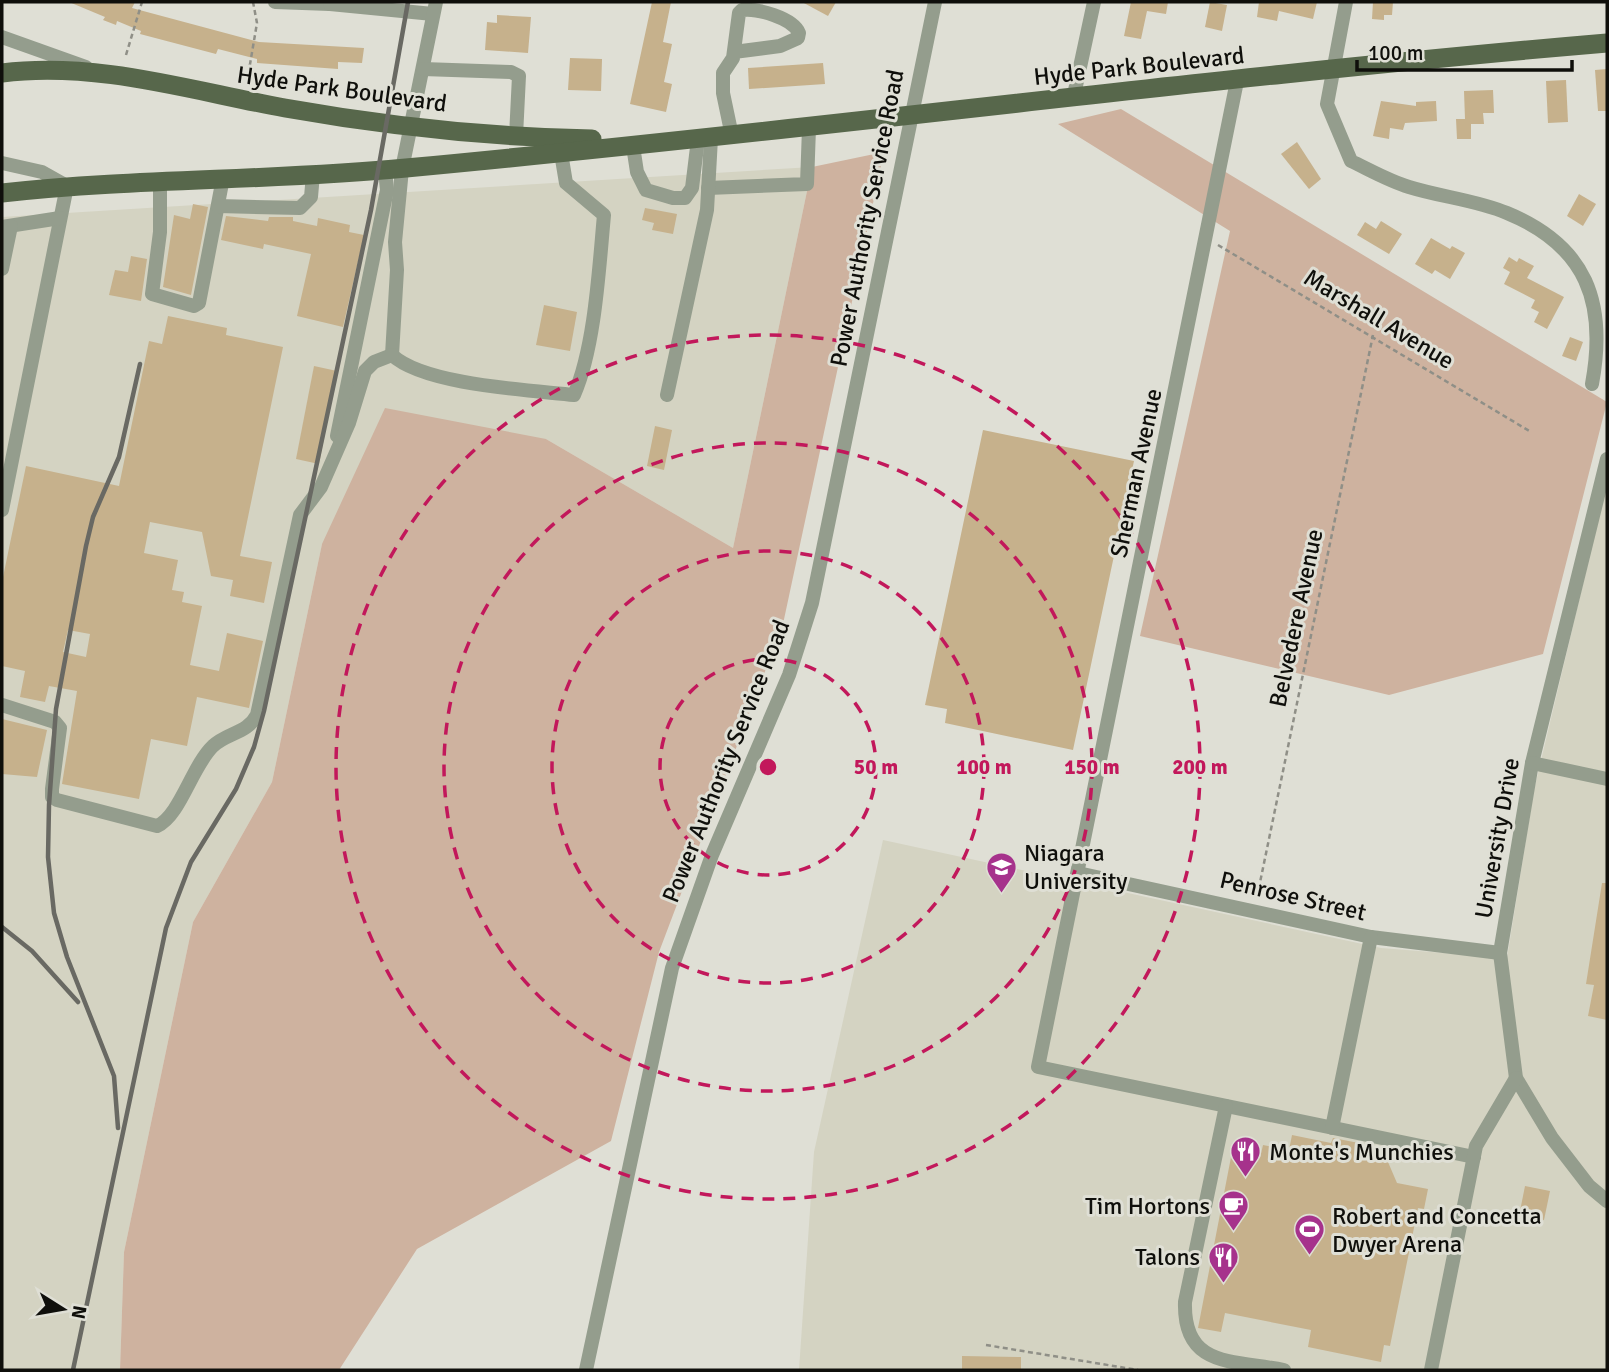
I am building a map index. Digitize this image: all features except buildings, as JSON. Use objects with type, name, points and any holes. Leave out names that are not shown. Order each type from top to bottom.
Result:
[{"type":"main road","name":"Hyde Park Boulevard","points":[[2,193],[67,186],[394,169],[909,118],[1074,95],[1607,43]]},
{"type":"main road","name":"Hyde Park Boulevard","points":[[2,73],[38,68],[103,73],[287,109],[412,126],[516,136],[677,141]]},
{"type":"street","points":[[275,2],[434,8],[412,126],[387,190],[337,429],[339,444]]},
{"type":"street","name":"Power Authority Service Road","points":[[586,1370],[671,968],[712,855],[789,675],[812,603],[909,118],[935,2]]},
{"type":"street","points":[[1074,95],[1094,2]]},
{"type":"street","points":[[1346,2],[1327,104],[1351,161],[1406,186],[1506,212],[1549,236],[1583,270],[1598,323],[1599,347],[1592,384]]},
{"type":"street","points":[[732,136],[723,93],[723,73],[734,52],[742,10],[755,10],[790,23],[799,33],[798,38],[787,44],[734,52]]},
{"type":"street","points":[[2,37],[103,73]]},
{"type":"street","points":[[423,69],[511,72],[519,76],[516,136]]},
{"type":"street","name":"Sherman Avenue","points":[[1226,1106],[1038,1068],[1237,81]]},
{"type":"street","points":[[708,188],[807,184],[809,128]]},
{"type":"street","points":[[667,396],[699,254],[708,188],[705,139]]},
{"type":"street","points":[[633,146],[636,172],[646,190],[654,194],[685,198],[692,188],[705,139]]},
{"type":"street","points":[[394,169],[394,242],[397,270],[393,355],[402,365],[430,376],[574,395],[584,366],[604,215],[566,183],[561,153]]},
{"type":"street","points":[[2,163],[42,173],[67,186],[2,510]]},
{"type":"street","points":[[218,206],[300,208],[311,197],[313,174]]},
{"type":"street","points":[[160,181],[160,232],[152,294],[158,298],[194,306],[199,303],[223,178]]},
{"type":"street","points":[[2,269],[6,226],[60,218]]},
{"type":"street","points":[[2,705],[55,722],[60,728],[52,797],[157,827],[167,822],[193,772],[214,745],[253,724],[300,515],[321,487],[365,371],[374,362],[393,355]]},
{"type":"street","name":"University Drive","points":[[1607,459],[1532,763],[1500,953],[1516,1078],[1552,1138],[1589,1186],[1607,1201]]},
{"type":"street","points":[[1532,763],[1607,779]]},
{"type":"street","name":"Penrose Street","points":[[1078,873],[1254,909],[1371,937],[1500,953]]},
{"type":"street","points":[[1332,1128],[1371,937]]},
{"type":"street","points":[[1431,1370],[1476,1146],[1516,1078]]},
{"type":"street","points":[[1284,1370],[1211,1356],[1195,1348],[1184,1323],[1185,1302],[1226,1106],[1474,1157]]},
{"type":"path","points":[[126,55],[142,2]]},
{"type":"path","points":[[247,82],[257,23],[253,2]]},
{"type":"path","name":"Marshall Avenue","points":[[1207,238],[1531,432]]},
{"type":"path","name":"Belvedere Avenue","points":[[1254,909],[1373,335]]},
{"type":"path","points":[[986,1345],[1138,1370]]},
{"type":"shaded area","points":[[1121,109],[1607,402],[1543,654],[1389,695],[1140,636],[1230,231],[1058,124]]},
{"type":"shaded area","points":[[884,152],[783,624],[659,952],[611,1141],[417,1249],[339,1370],[120,1370],[124,1252],[193,922],[272,782],[322,544],[385,408],[546,439],[733,548],[812,167]]},
{"type":"shaded area","points":[[812,167],[733,548],[546,439],[322,544],[272,782],[193,922],[124,1252],[120,1370],[2,1370],[2,217]]},
{"type":"shaded area","name":"Niagara University","points":[[1607,483],[1607,1370],[799,1370],[814,1152],[883,840],[1381,948],[1507,958],[1534,790]]},
{"type":"railway","points":[[73,1370],[166,928],[191,862],[236,789],[254,747],[264,711],[371,210],[408,2]]},
{"type":"railway","points":[[118,1128],[114,1076],[67,957],[54,913],[48,857],[49,805],[56,709],[86,546],[93,517],[119,457],[140,364]]},
{"type":"railway","points":[[2,927],[32,951],[78,1002]]},
{"type":"place","name":"Niagara University","points":[[1001,894]]},
{"type":"place","name":"Monte's Munchies","points":[[1246,1179]]},
{"type":"place","name":"Tim Hortons","points":[[1233,1233]]},
{"type":"place","name":"Robert and Concetta Dwyer Arena","points":[[1309,1257]]},
{"type":"place","name":"Talons","points":[[1223,1284]]}]
